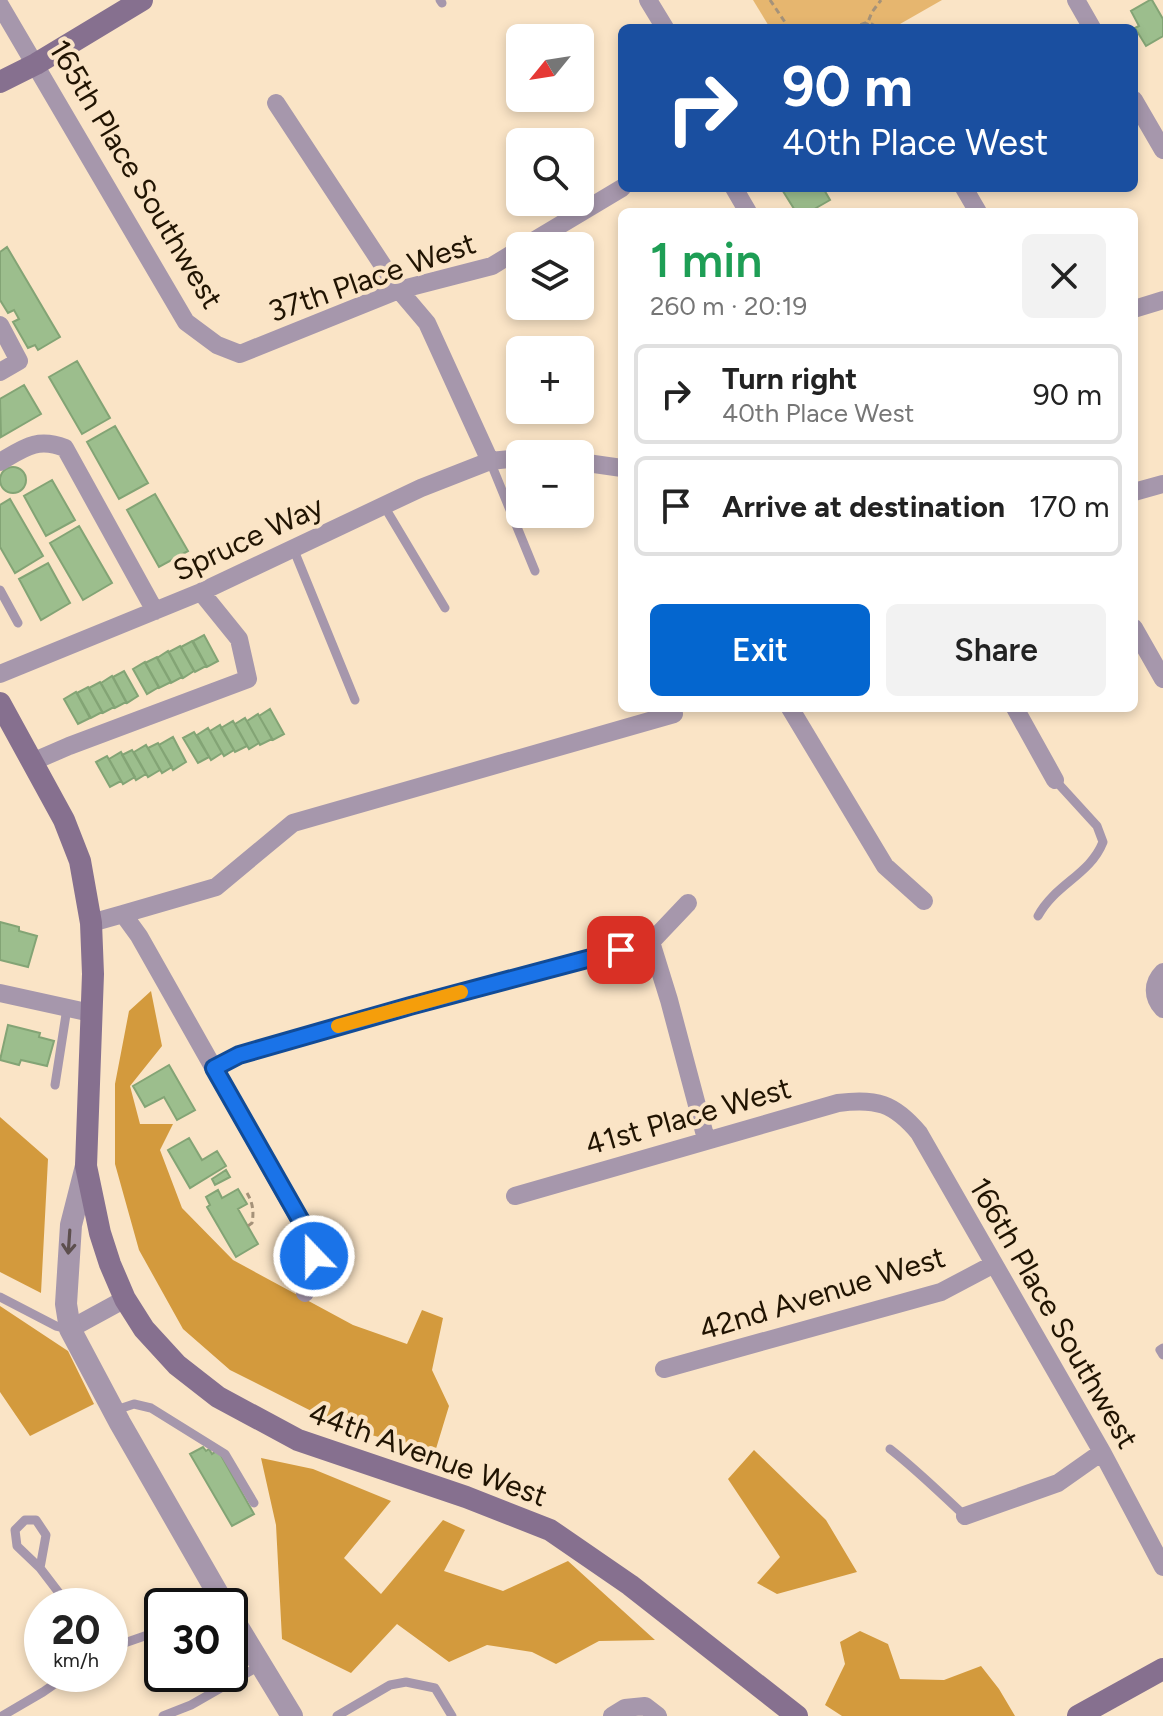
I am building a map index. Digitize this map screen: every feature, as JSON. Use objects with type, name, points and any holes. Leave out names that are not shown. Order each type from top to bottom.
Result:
[{"type":"main road","points":[[0,82],[36,64],[142,0]]},
{"type":"main road","name":"44th Avenue West","points":[[0,703],[64,820],[80,861],[91,923],[86,1166],[110,1264],[125,1299],[144,1329],[177,1365],[218,1397],[298,1440],[466,1497],[550,1530],[630,1585],[797,1716]]},
{"type":"main road","points":[[1078,1716],[1163,1669]]},
{"type":"street","points":[[648,0],[663,24]]},
{"type":"street","points":[[1076,0],[1090,24]]},
{"type":"street","name":"165th Place Southwest","points":[[0,5],[186,322],[217,345],[240,354]]},
{"type":"street","points":[[276,103],[399,290],[427,323],[490,461]]},
{"type":"street","points":[[1138,107],[1163,150]]},
{"type":"street","points":[[548,232],[618,190]]},
{"type":"street","name":"37th Place West","points":[[240,354],[399,290],[492,266],[506,258]]},
{"type":"street","points":[[1138,308],[1163,300]]},
{"type":"street","points":[[0,325],[19,361],[0,372]]},
{"type":"street","points":[[0,462],[30,445],[52,443],[65,448],[155,611]]},
{"type":"street","name":"Spruce Way","points":[[0,674],[201,592],[384,506],[490,461],[506,459]]},
{"type":"street","points":[[594,464],[618,467]]},
{"type":"street","points":[[1138,491],[1163,484]]},
{"type":"street","points":[[32,762],[248,679],[239,639],[201,592]]},
{"type":"street","points":[[1138,636],[1163,679]]},
{"type":"street","points":[[792,712],[885,866],[924,901]]},
{"type":"street","points":[[1017,712],[1055,780]]},
{"type":"street","points":[[91,923],[216,887],[293,823],[674,714]]},
{"type":"street","points":[[214,1068],[239,1055],[296,1038],[651,942],[688,903]]},
{"type":"street","points":[[123,914],[139,936],[312,1242],[315,1268],[305,1293]]},
{"type":"street","points":[[651,942],[706,1139]]},
{"type":"street","points":[[1163,972],[1154,988],[1157,1002],[1163,1009]]},
{"type":"street","points":[[0,993],[91,1013]]},
{"type":"street","name":"41st Place West","points":[[515,1196],[838,1103],[859,1100],[879,1102]]},
{"type":"street","name":"166th Place Southwest","points":[[879,1102],[909,1120],[919,1133],[1102,1452],[1163,1567]]},
{"type":"street","points":[[86,1166],[71,1225],[66,1304],[70,1329],[113,1411],[215,1588]]},
{"type":"street","name":"42nd Avenue West","points":[[664,1369],[941,1292],[994,1264]]},
{"type":"street","points":[[70,1329],[125,1299]]},
{"type":"street","points":[[965,1516],[1058,1483],[1102,1452]]},
{"type":"street","points":[[248,1644],[292,1716]]},
{"type":"street","points":[[612,1716],[625,1708],[645,1706],[658,1716]]},
{"type":"lane","points":[[490,461],[535,571]]},
{"type":"lane","points":[[384,506],[445,608]]},
{"type":"lane","points":[[293,548],[355,700]]},
{"type":"lane","points":[[0,590],[18,623]]},
{"type":"lane","points":[[1038,916],[1045,903],[1097,857],[1103,842],[1097,826],[1055,780]]},
{"type":"lane","points":[[55,1085],[67,1008]]},
{"type":"lane","points":[[0,1297],[56,1326],[70,1329]]},
{"type":"lane","points":[[1163,1348],[1160,1350],[1163,1355]]},
{"type":"lane","points":[[113,1411],[134,1404],[151,1408],[225,1454],[254,1503]]},
{"type":"lane","points":[[890,1449],[965,1516]]},
{"type":"lane","points":[[40,1568],[46,1535],[36,1520],[25,1520],[15,1530],[17,1546],[55,1588]]},
{"type":"lane","points":[[163,1716],[191,1705],[261,1665]]},
{"type":"lane","points":[[337,1716],[390,1685],[406,1682],[435,1688],[452,1716]]},
{"type":"lane","points":[[2,1716],[43,1692]]},
{"type":"path","points":[[770,0],[786,24]]},
{"type":"path","points":[[868,22],[881,0]]},
{"type":"path","points":[[862,24],[872,24]]},
{"type":"path","points":[[247,1193],[253,1210],[252,1223],[248,1226]]},
{"type":"shaded area","points":[[753,0],[942,0],[900,24],[768,24]]},
{"type":"shaded area","points":[[151,991],[162,1046],[130,1086],[140,1124],[173,1124],[160,1150],[182,1208],[233,1260],[353,1325],[407,1344],[422,1310],[443,1318],[432,1370],[449,1406],[435,1452],[345,1428],[230,1370],[183,1329],[139,1250],[115,1164],[115,1084],[129,1011]]},
{"type":"shaded area","points":[[0,1117],[48,1159],[41,1293],[0,1272]]},
{"type":"shaded area","points":[[0,1306],[68,1351],[94,1404],[30,1436],[0,1392]]},
{"type":"shaded area","points":[[754,1450],[826,1520],[857,1572],[777,1594],[757,1583],[780,1557],[728,1479]]},
{"type":"shaded area","points":[[261,1458],[313,1469],[391,1501],[344,1558],[381,1594],[443,1520],[465,1530],[444,1571],[503,1591],[568,1561],[655,1640],[599,1641],[556,1664],[532,1652],[487,1645],[449,1662],[397,1624],[351,1673],[282,1639],[276,1525]]},
{"type":"shaded area","points":[[860,1631],[888,1644],[900,1679],[944,1680],[981,1666],[1015,1716],[842,1716],[825,1705],[845,1664],[840,1642]]},
{"type":"building","points":[[1152,0],[1163,19],[1163,36],[1146,46],[1131,11]]},
{"type":"building","points":[[784,192],[825,192],[830,200],[816,208],[794,208]]},
{"type":"building","points":[[7,247],[60,337],[38,350],[35,345],[28,348],[13,322],[19,319],[14,310],[8,313],[0,300],[0,252]]},
{"type":"building","points":[[77,361],[110,418],[82,434],[49,377]]},
{"type":"building","points":[[24,385],[41,414],[1,437],[0,399]]},
{"type":"building","points":[[115,426],[148,483],[119,499],[87,442]]},
{"type":"building","points":[[13,467],[22,471],[26,480],[22,489],[13,493],[4,489],[0,480],[4,471]]},
{"type":"building","points":[[52,480],[75,520],[46,536],[24,496]]},
{"type":"building","points":[[155,494],[188,551],[159,567],[127,510]]},
{"type":"building","points":[[10,499],[43,556],[15,573],[0,547],[0,505]]},
{"type":"building","points":[[79,526],[112,583],[83,600],[50,543]]},
{"type":"building","points":[[48,563],[70,603],[41,620],[19,579]]},
{"type":"building","points":[[204,635],[218,661],[207,667],[193,641]]},
{"type":"building","points":[[192,641],[206,666],[195,672],[181,647]]},
{"type":"building","points":[[180,646],[194,671],[183,678],[169,652]]},
{"type":"building","points":[[168,651],[182,677],[171,683],[157,658]]},
{"type":"building","points":[[157,657],[171,682],[159,688],[145,663]]},
{"type":"building","points":[[145,662],[159,687],[147,694],[133,669]]},
{"type":"building","points":[[124,671],[138,696],[127,703],[113,677]]},
{"type":"building","points":[[112,676],[126,702],[115,708],[101,683]]},
{"type":"building","points":[[100,682],[114,707],[103,713],[89,688]]},
{"type":"building","points":[[88,687],[102,712],[91,718],[77,693]]},
{"type":"building","points":[[76,692],[90,718],[78,724],[64,699]]},
{"type":"building","points":[[270,709],[284,734],[273,740],[259,716]]},
{"type":"building","points":[[258,714],[272,739],[260,745],[247,721]]},
{"type":"building","points":[[245,718],[259,743],[249,749],[235,724]]},
{"type":"building","points":[[233,721],[247,746],[235,752],[221,728]]},
{"type":"building","points":[[220,725],[234,750],[224,756],[210,731]]},
{"type":"building","points":[[208,728],[222,753],[211,760],[197,735]]},
{"type":"building","points":[[194,732],[209,757],[198,763],[183,738]]},
{"type":"building","points":[[173,737],[186,762],[173,770],[159,745]]},
{"type":"building","points":[[158,743],[172,767],[162,773],[148,748]]},
{"type":"building","points":[[146,745],[160,770],[148,777],[134,752]]},
{"type":"building","points":[[132,750],[146,774],[136,780],[122,755]]},
{"type":"building","points":[[121,752],[135,777],[123,784],[109,759]]},
{"type":"building","points":[[107,756],[121,781],[110,787],[96,762]]},
{"type":"building","points":[[0,922],[37,936],[28,967],[0,960]]},
{"type":"building","points":[[8,1025],[40,1033],[39,1037],[54,1041],[47,1066],[21,1060],[19,1065],[0,1060]]},
{"type":"building","points":[[169,1065],[195,1110],[177,1120],[164,1097],[145,1107],[133,1086]]},
{"type":"building","points":[[189,1138],[202,1160],[217,1151],[226,1166],[190,1188],[168,1150]]},
{"type":"building","points":[[226,1170],[230,1177],[215,1185],[212,1179]]},
{"type":"building","points":[[238,1189],[247,1204],[238,1209],[258,1244],[236,1257],[207,1207],[210,1205],[206,1197],[218,1190],[222,1198]]},
{"type":"building","points":[[203,1447],[212,1454],[218,1450],[254,1514],[232,1526],[190,1454]]},
{"type":"slow traffic","points":[[338,1026],[461,992]]},
{"type":"route","points":[[314,1256],[305,1228],[214,1068],[239,1055],[621,950]]}]
